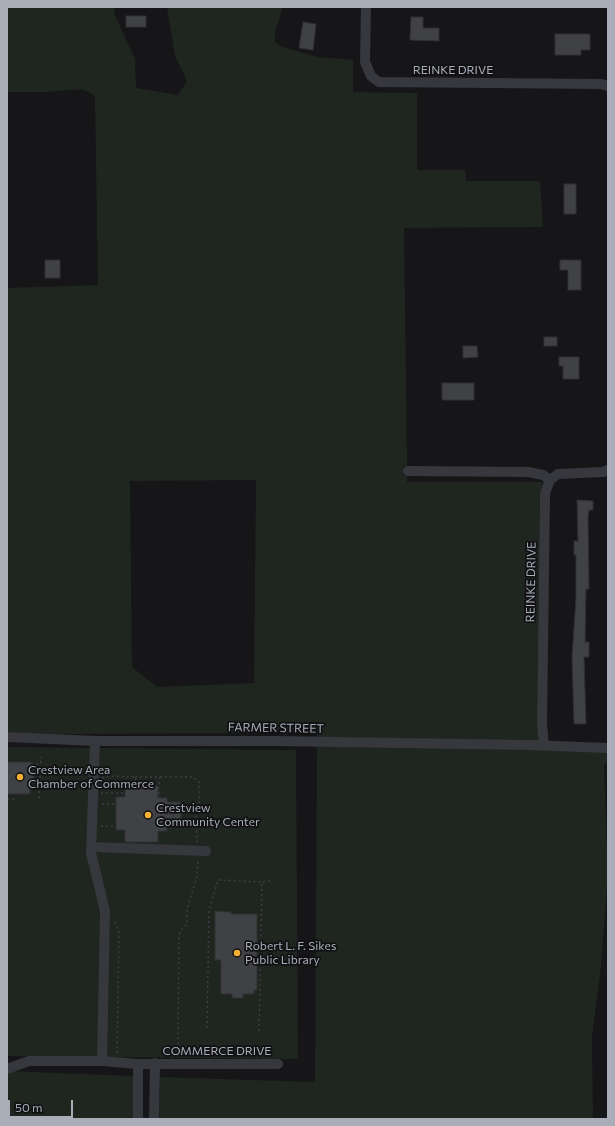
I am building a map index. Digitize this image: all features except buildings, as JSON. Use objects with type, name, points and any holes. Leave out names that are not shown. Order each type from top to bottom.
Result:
[{"type":"street","name":"REINKE DRIVE","points":[[366,7],[365,62],[367,70],[371,76],[379,82],[601,84],[608,86]]},
{"type":"street","points":[[408,471],[528,472],[543,475],[550,480],[558,474],[564,472],[603,472],[608,470]]},
{"type":"street","name":"REINKE DRIVE","points":[[544,746],[542,724],[545,501],[550,480]]},
{"type":"street","name":"FARMER STREET","points":[[7,737],[95,741],[274,741],[608,748]]},
{"type":"street","points":[[95,741],[91,853],[105,911],[102,1061]]},
{"type":"street","points":[[92,847],[206,851]]},
{"type":"street","name":"COMMERCE DRIVE","points":[[7,1069],[29,1061],[102,1061],[138,1064],[278,1064]]},
{"type":"street","name":"COMMERCE DRIVE","points":[[154,1119],[155,1063]]},
{"type":"street","points":[[138,1064],[138,1119]]},
{"type":"path","points":[[40,757],[40,798]]},
{"type":"path","points":[[31,764],[40,764]]},
{"type":"path","points":[[99,778],[109,776],[193,778],[199,782],[199,807],[196,815],[198,839],[197,844],[193,846],[194,856],[198,860],[196,876],[187,908],[187,924],[181,930],[179,936],[178,1048],[176,1058]]},
{"type":"path","points":[[135,777],[136,786]]},
{"type":"path","points":[[160,777],[158,790],[160,798]]},
{"type":"path","points":[[32,779],[40,780]]},
{"type":"path","points":[[98,796],[99,792],[125,793]]},
{"type":"path","points":[[7,799],[17,799]]},
{"type":"path","points":[[207,1028],[209,910],[218,880],[271,881]]},
{"type":"path","points":[[259,1032],[262,882]]},
{"type":"path","points":[[114,920],[119,932],[117,1059]]},
{"type":"shaded area","points":[[7,7],[115,7],[114,13],[135,59],[136,88],[178,95],[187,81],[175,56],[167,7],[283,7],[275,32],[275,42],[283,47],[318,57],[353,60],[353,92],[417,93],[417,170],[465,170],[466,181],[540,181],[543,227],[404,228],[407,466],[403,467],[403,475],[407,475],[407,482],[543,482],[540,493],[537,724],[539,741],[317,737],[317,733],[47,734],[7,732],[7,288],[98,285],[95,96],[82,89],[48,92],[7,92]],"holes":[[[256,480],[254,683],[157,687],[132,667],[130,481]]]},
{"type":"shaded area","points":[[317,746],[529,749],[608,752],[608,762],[604,765],[608,874],[601,967],[592,1037],[593,1119],[159,1119],[160,1077],[315,1082]]},
{"type":"shaded area","points":[[7,747],[296,750],[298,1059],[7,1056]]},
{"type":"shaded area","points":[[7,1071],[133,1076],[133,1119],[7,1119]]},
{"type":"place","name":"Crestview Area Chamber of Commerce","points":[[20,777]]},
{"type":"place","name":"Crestview Community Center","points":[[148,815]]},
{"type":"place","name":"Robert L. F. Sikes Public Library","points":[[237,953]]}]
